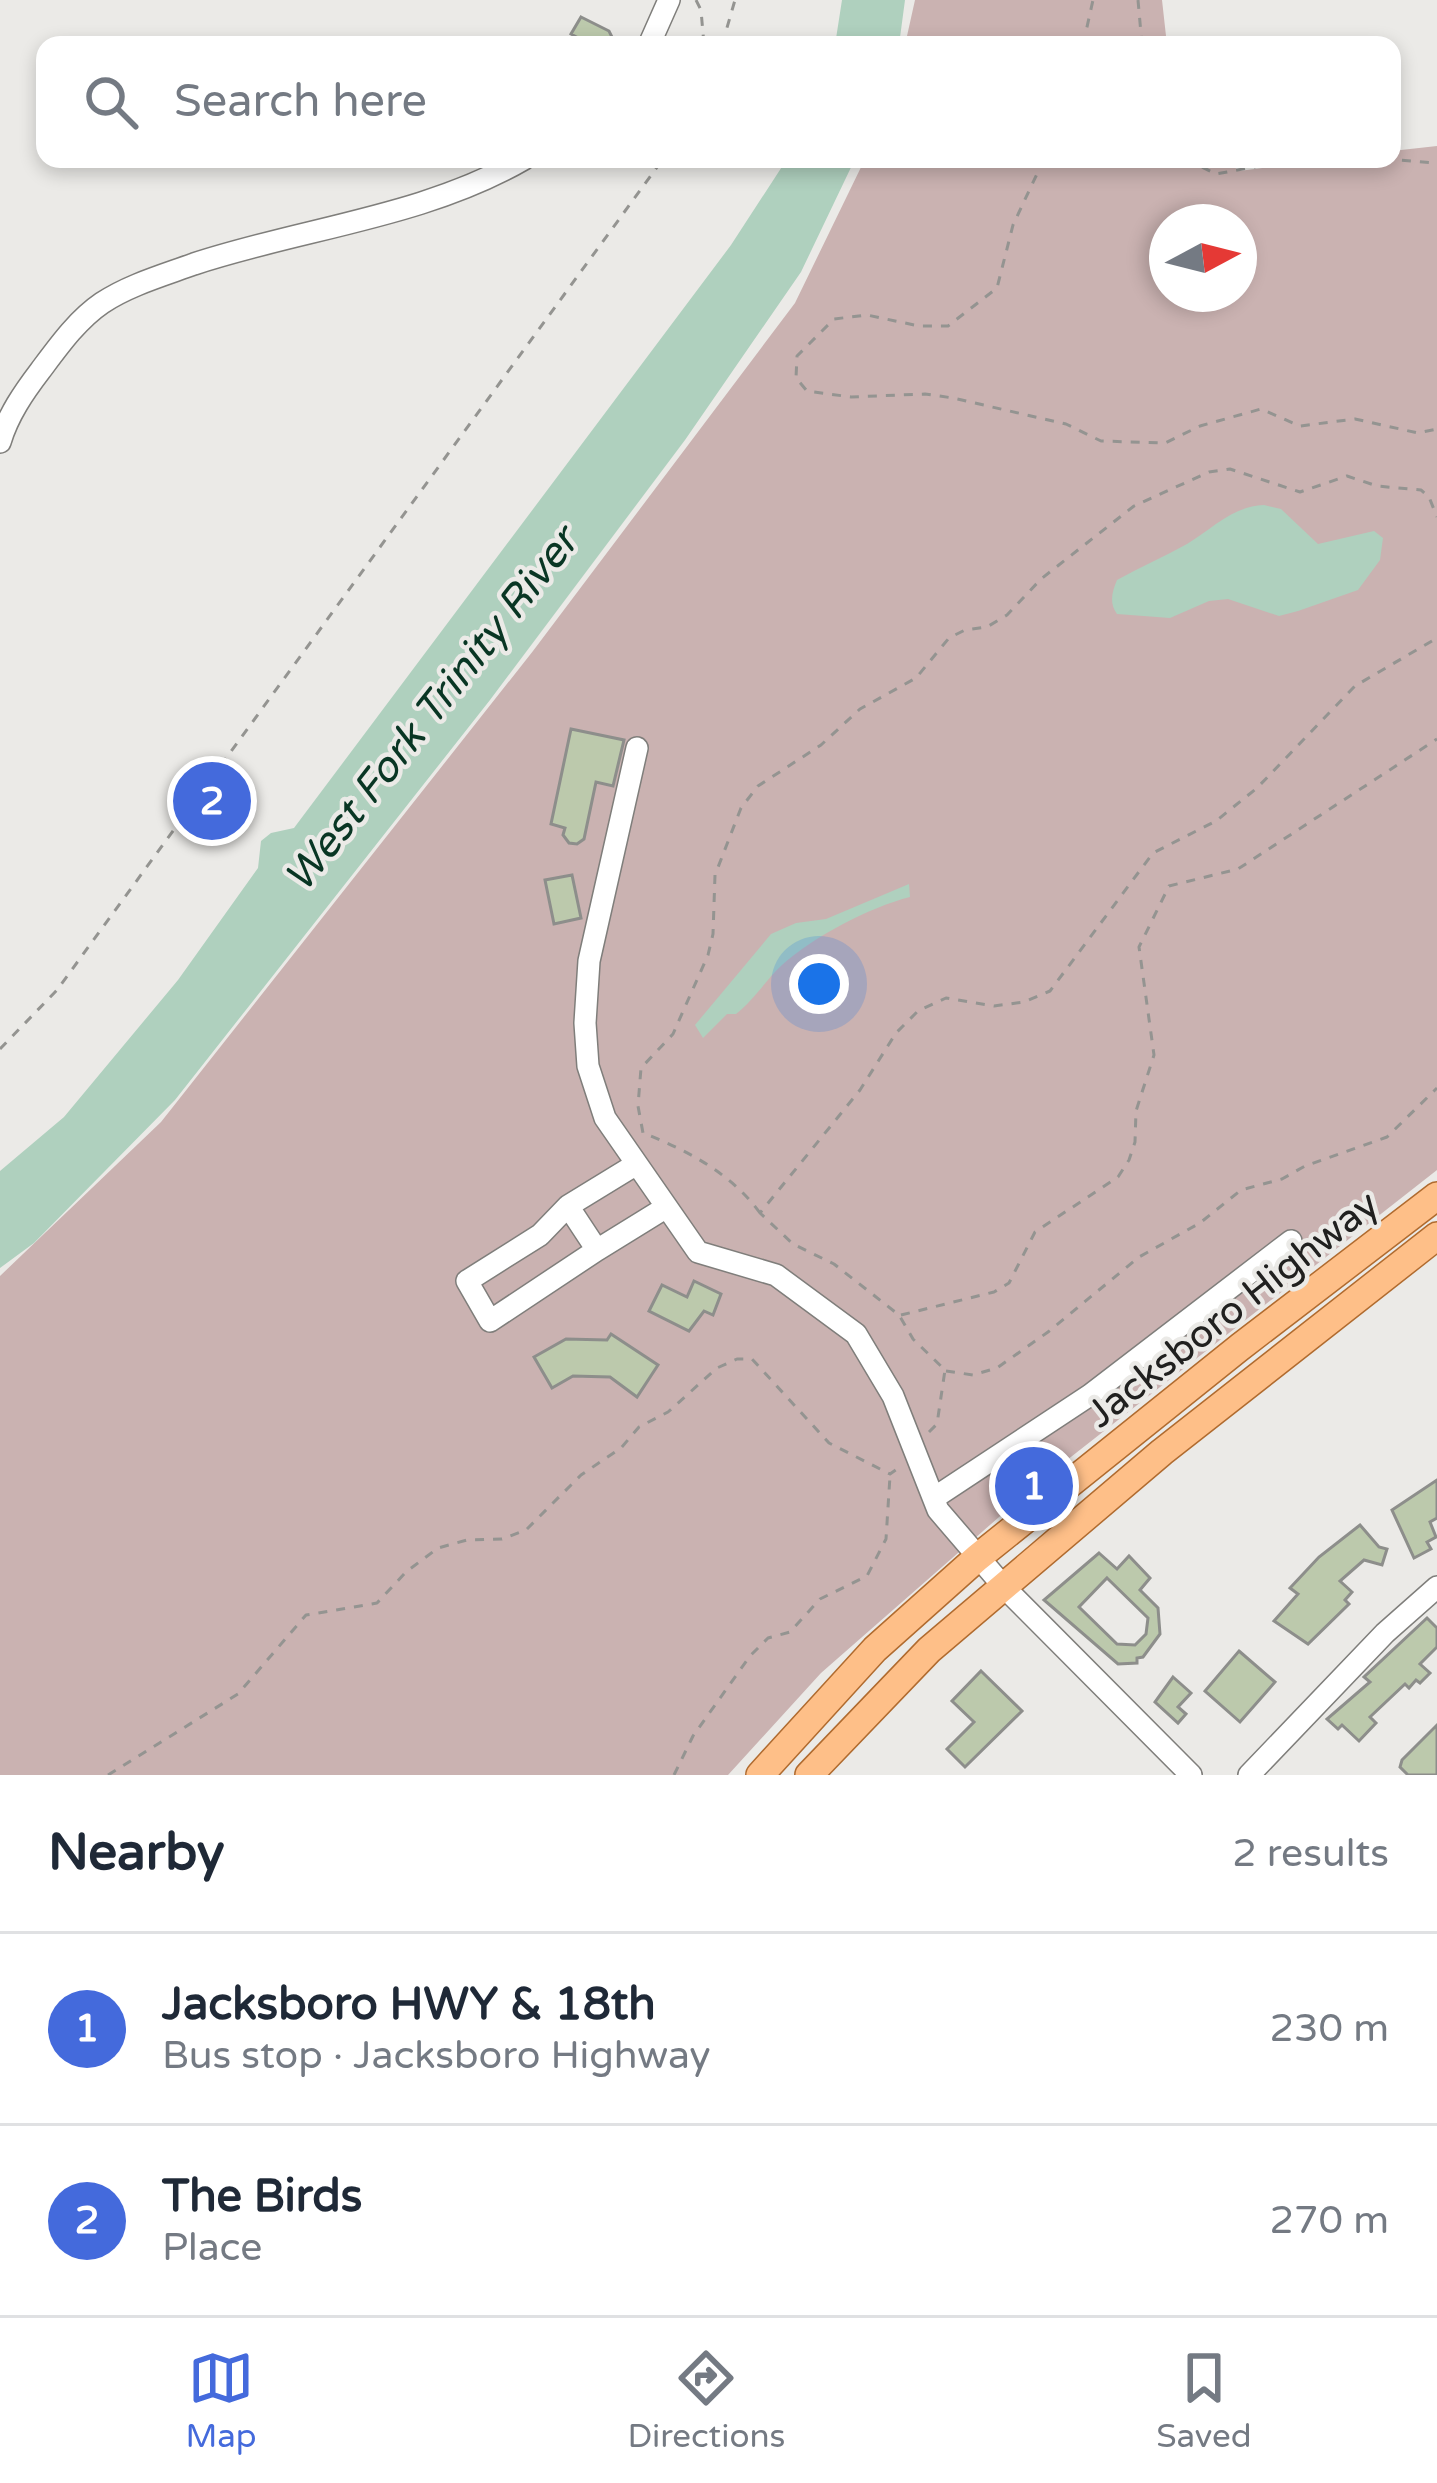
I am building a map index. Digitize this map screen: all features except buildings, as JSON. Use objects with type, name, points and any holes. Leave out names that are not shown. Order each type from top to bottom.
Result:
[{"type":"main road","name":"Jacksboro Highway","points":[[760,1775],[875,1649],[977,1558],[1437,1196]]},
{"type":"main road","name":"Jacksboro Highway","points":[[809,1775],[892,1685],[1004,1587],[1162,1452],[1437,1236]]},
{"type":"street","points":[[654,36],[669,0]]},
{"type":"street","points":[[0,442],[22,394],[68,335],[101,304],[149,280],[255,244],[435,199],[508,168]]},
{"type":"street","points":[[637,748],[589,961],[588,1066],[605,1118],[698,1252],[776,1275],[856,1334],[893,1396],[938,1510],[1004,1587],[1191,1775]]},
{"type":"street","points":[[635,1165],[568,1206],[540,1235],[467,1281],[490,1322],[665,1208]]},
{"type":"street","points":[[568,1206],[597,1250]]},
{"type":"street","points":[[934,1498],[1090,1395],[1291,1241]]},
{"type":"street","points":[[1249,1775],[1437,1587]]},
{"type":"path","points":[[696,0],[703,36]]},
{"type":"path","points":[[725,36],[735,0]]},
{"type":"path","points":[[1085,36],[1093,0]]},
{"type":"path","points":[[1138,0],[1141,36]]},
{"type":"path","points":[[1401,160],[1437,163]]},
{"type":"path","points":[[0,1049],[57,990],[656,168]]},
{"type":"path","points":[[1040,168],[1013,225],[998,288],[948,326],[920,326],[867,315],[834,319],[797,356],[796,378],[807,391],[850,397],[939,396],[1066,424],[1101,441],[1165,443],[1200,426],[1261,409],[1300,426],[1354,418],[1418,433],[1437,429]]},
{"type":"path","points":[[1204,168],[1216,174],[1249,168]]},
{"type":"path","points":[[1437,517],[1421,490],[1377,487],[1347,476],[1300,492],[1230,469],[1209,472],[1134,506],[1041,579],[1007,615],[988,627],[949,638],[916,678],[860,709],[821,745],[758,786],[741,808],[715,875],[708,955],[673,1034],[641,1068],[638,1106],[643,1133],[698,1158],[750,1198],[793,1244],[835,1264],[899,1315],[913,1339],[944,1370],[973,1375],[997,1367],[1048,1332],[1139,1257],[1174,1240],[1241,1190],[1282,1179],[1387,1137],[1437,1088]]},
{"type":"path","points":[[760,1213],[860,1090],[896,1033],[918,1011],[946,998],[994,1006],[1024,1002],[1050,991],[1153,854],[1216,821],[1257,788],[1355,686],[1437,638]]},
{"type":"path","points":[[899,1315],[994,1292],[1009,1283],[1035,1232],[1118,1177],[1135,1142],[1136,1111],[1154,1055],[1139,947],[1168,886],[1238,869],[1437,739]]},
{"type":"path","points":[[108,1775],[238,1694],[306,1615],[376,1603],[438,1548],[467,1540],[502,1539],[526,1530],[580,1475],[622,1448],[639,1427],[668,1412],[717,1368],[737,1359],[752,1359],[829,1443],[890,1474]]},
{"type":"path","points":[[674,1775],[693,1736],[749,1656],[768,1638],[790,1632],[820,1599],[868,1576],[886,1539],[890,1474],[937,1424],[944,1370]]},
{"type":"shaded area","points":[[915,0],[1162,0],[1166,36],[907,36]]},
{"type":"shaded area","points":[[1437,146],[1437,1170],[1039,1482],[821,1673],[728,1775],[0,1775],[0,1276],[161,1122],[533,651],[795,303],[861,168],[1401,168],[1401,150]]},
{"type":"water","points":[[842,0],[905,0],[900,36],[836,36]]},
{"type":"water","name":"West Fork Trinity River","points":[[781,168],[851,168],[801,272],[685,440],[490,700],[175,1100],[34,1243],[0,1268],[0,1171],[64,1117],[178,980],[258,868],[261,841],[271,833],[294,828],[731,245]]},
{"type":"water","points":[[1264,505],[1281,509],[1318,544],[1374,531],[1383,538],[1380,560],[1358,590],[1279,616],[1228,599],[1209,601],[1170,618],[1117,614],[1112,597],[1117,580],[1233,514]]},
{"type":"water","points":[[909,884],[910,897],[860,916],[795,954],[742,1009],[727,1014],[703,1038],[695,1025],[771,934],[796,923],[826,919]]},
{"type":"place","name":"The Birds","points":[[212,801]]},
{"type":"place","name":"Jacksboro HWY & 18th","points":[[1034,1486]]}]
